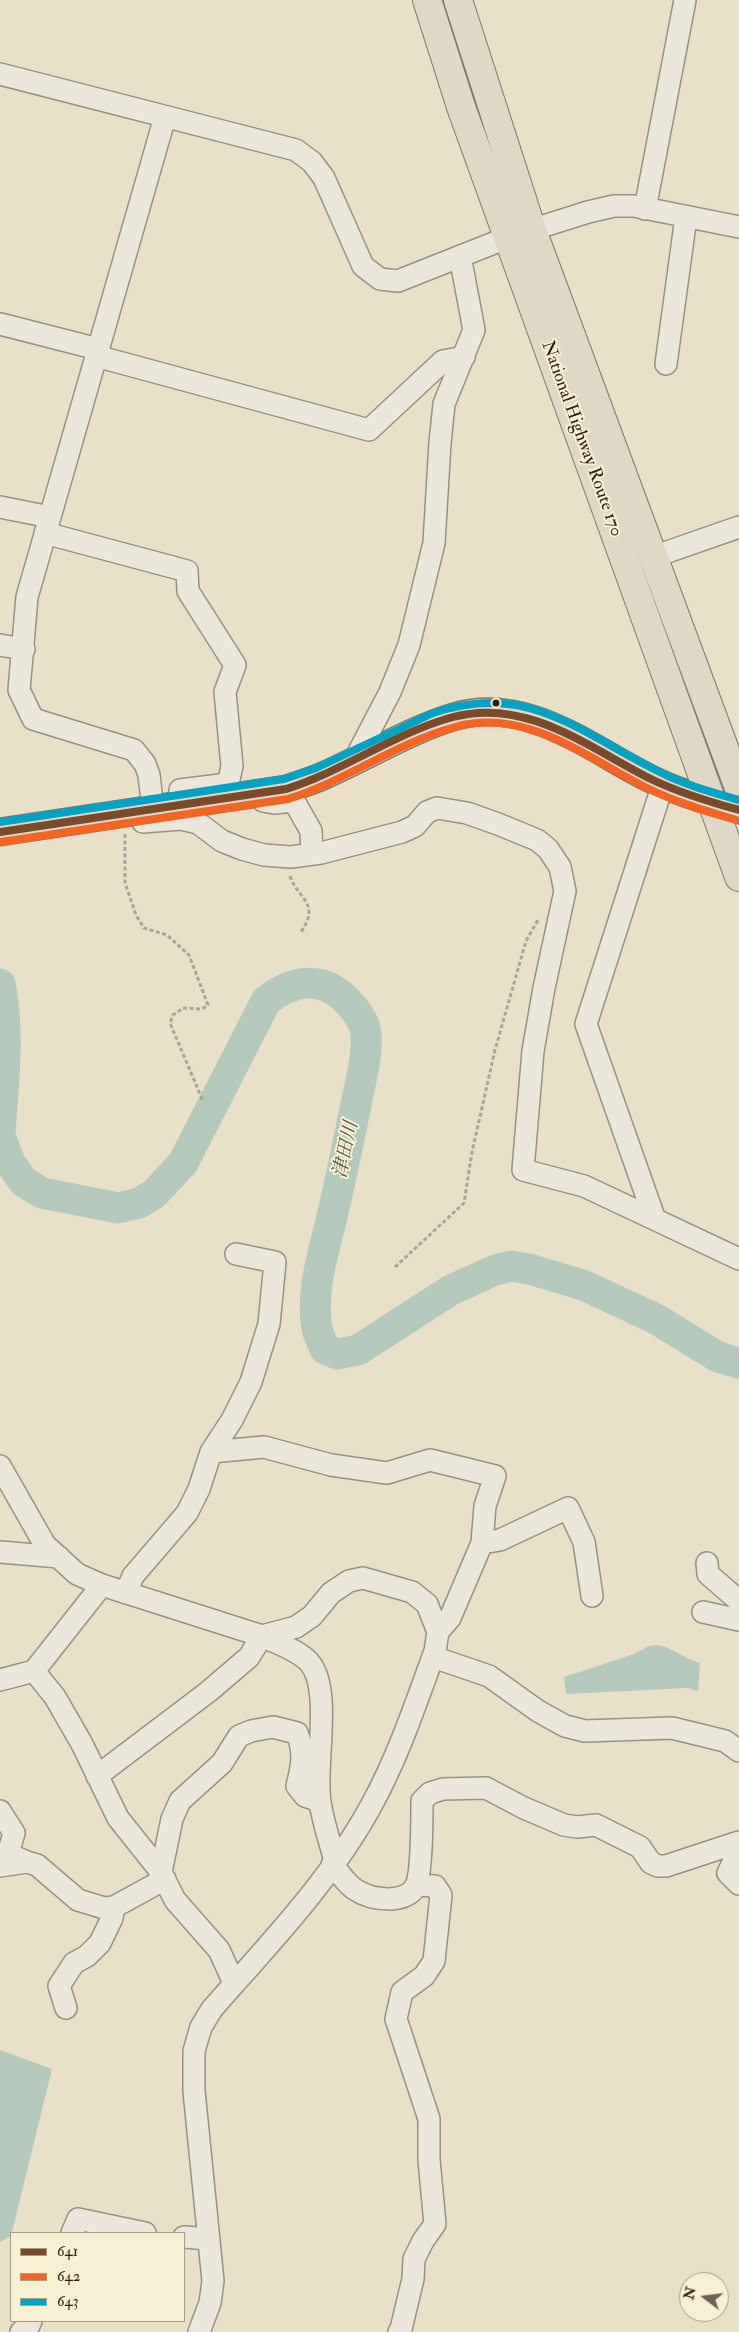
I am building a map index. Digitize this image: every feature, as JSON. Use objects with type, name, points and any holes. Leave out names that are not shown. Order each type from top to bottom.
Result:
[{"type":"highway","name":"National Highway Route 170","points":[[427,0],[462,107],[520,233],[653,557],[739,788]]},
{"type":"highway","name":"National Highway Route 170","points":[[458,0],[520,233],[711,802],[739,877]]},
{"type":"main road","points":[[0,832],[121,817],[153,810],[286,789],[324,776],[407,736],[454,717],[478,713],[505,712],[525,716],[557,727],[663,784],[739,810]]},
{"type":"street","points":[[645,209],[685,0]]},
{"type":"street","points":[[0,74],[296,150],[312,162],[324,178],[363,266],[380,278],[398,281],[520,233],[614,206],[645,209],[739,227]]},
{"type":"street","points":[[153,810],[149,775],[145,764],[134,750],[33,719],[19,690],[27,597],[165,117]]},
{"type":"street","points":[[666,364],[686,217]]},
{"type":"street","points":[[354,761],[390,692],[410,645],[424,592],[434,543],[444,404],[474,330],[460,256]]},
{"type":"street","points":[[0,324],[370,430],[443,361],[464,356]]},
{"type":"street","points":[[0,507],[187,571],[188,591],[235,665],[225,692],[232,766],[228,784],[180,790],[178,806]]},
{"type":"street","points":[[653,557],[739,527]]},
{"type":"street","points":[[0,645],[24,649]]},
{"type":"street","points":[[654,1217],[586,1024],[663,784]]},
{"type":"street","points":[[255,795],[264,801],[294,801],[311,830],[312,854]]},
{"type":"street","points":[[121,817],[131,823],[181,819],[198,823],[222,841],[242,849],[264,855],[286,857],[312,854],[402,832],[416,826],[427,812],[437,808],[467,813],[537,840],[548,849],[560,867],[565,891],[544,988],[533,1051],[524,1170],[584,1186],[654,1217],[739,1259]]},
{"type":"street","points":[[126,1593],[134,1576],[187,1513],[199,1489],[211,1452],[232,1420],[251,1382],[269,1324],[275,1262],[236,1254]]},
{"type":"street","points":[[202,2330],[210,2303],[213,2282],[194,2091],[194,2051],[201,2027],[212,2009],[312,1893],[370,1807],[393,1763],[433,1657],[438,1632],[450,1618],[482,1543],[485,1506],[495,1476],[430,1460],[387,1473],[331,1465],[264,1447],[211,1452]]},
{"type":"street","points":[[0,1466],[45,1544],[77,1574],[102,1585],[262,1636],[309,1662],[317,1680],[322,1702],[318,1758],[320,1801],[334,1863],[356,1890],[368,1896],[397,1899],[410,1893],[416,1885],[422,1833],[422,1801],[430,1793],[443,1789],[486,1788],[524,1808],[564,1825],[577,1827],[596,1825],[640,1848],[650,1863],[658,1866],[666,1866],[739,1842]]},
{"type":"street","points":[[482,1543],[500,1540],[568,1508],[584,1542],[592,1596]]},
{"type":"street","points":[[0,1552],[59,1557]]},
{"type":"street","points":[[707,1563],[708,1574],[739,1601]]},
{"type":"street","points":[[97,1776],[208,1692],[249,1657],[262,1636],[296,1627],[312,1616],[331,1593],[349,1581],[363,1578],[412,1592],[427,1604],[438,1632]]},
{"type":"street","points":[[0,1680],[34,1672],[102,1585]]},
{"type":"street","points":[[703,1612],[739,1620]]},
{"type":"street","points":[[433,1657],[489,1676],[538,1711],[565,1726],[585,1731],[672,1728],[725,1740],[739,1751]]},
{"type":"street","points":[[34,1672],[55,1698],[118,1818],[163,1875],[175,1900],[219,1950],[234,1983]]},
{"type":"street","points":[[0,1811],[14,1833],[8,1854],[37,1864],[78,1900],[104,1908],[114,1907],[163,1875],[172,1818],[180,1801],[222,1762],[239,1736],[251,1731],[273,1727],[297,1733],[303,1747],[303,1762],[296,1786],[305,1796],[320,1801]]},
{"type":"street","points":[[739,1850],[728,1873],[739,1884]]},
{"type":"street","points":[[0,1866],[27,1862]]},
{"type":"street","points":[[399,2332],[413,2279],[414,2259],[423,2241],[435,2224],[429,2160],[429,2119],[396,2019],[402,1992],[424,1976],[434,1961],[441,1895],[434,1886],[416,1885]]},
{"type":"street","points":[[66,2008],[59,1986],[74,1963],[87,1956],[100,1943],[112,1918],[114,1907]]},
{"type":"street","points":[[72,2232],[78,2219],[140,2232]]},
{"type":"street","points":[[185,2237],[209,2239]]},
{"type":"street","points":[[21,2332],[28,2327],[30,2322]]},
{"type":"path","points":[[121,817],[125,883],[136,915],[144,928],[167,935],[189,955],[208,1005],[202,1009],[183,1008],[173,1015],[170,1023],[203,1102]]},
{"type":"path","points":[[286,857],[292,884],[308,905],[309,920],[301,932]]},
{"type":"path","points":[[395,1267],[464,1203],[472,1152],[495,1050],[526,941],[540,917]]},
{"type":"shaded area","points":[[658,1645],[700,1663],[698,1691],[687,1688],[566,1694],[564,1677],[634,1654],[649,1646]]},
{"type":"shaded area","points":[[0,2050],[52,2069],[12,2232],[10,2232],[10,2237],[0,2242]]},
{"type":"waterway","name":"津田川","points":[[0,1136],[10,1163],[24,1182],[42,1193],[118,1208],[139,1203],[154,1194],[183,1163],[266,1001],[287,988],[308,983],[319,984],[339,994],[352,1006],[360,1017],[366,1033],[362,1075],[315,1299],[317,1328],[325,1349],[337,1354],[358,1350],[451,1290],[495,1270],[511,1266],[529,1269],[583,1285],[656,1319],[718,1357],[739,1363]]},
{"type":"waterway","name":"津田川","points":[[0,984],[5,1021],[0,1134]]},
{"type":"transit line","name":"643","points":[[0,822],[284,779],[316,768],[433,713],[466,705],[496,703],[524,707],[550,715],[576,726],[666,775],[739,800]]},
{"type":"transit line","name":"641","points":[[0,832],[286,789],[328,772],[410,732],[453,717],[481,713],[507,714],[533,720],[558,729],[663,785],[739,810]]},
{"type":"transit line","name":"642","points":[[1,842],[288,799],[330,782],[412,742],[455,727],[481,723],[507,724],[555,739],[658,793],[736,820]]}]
